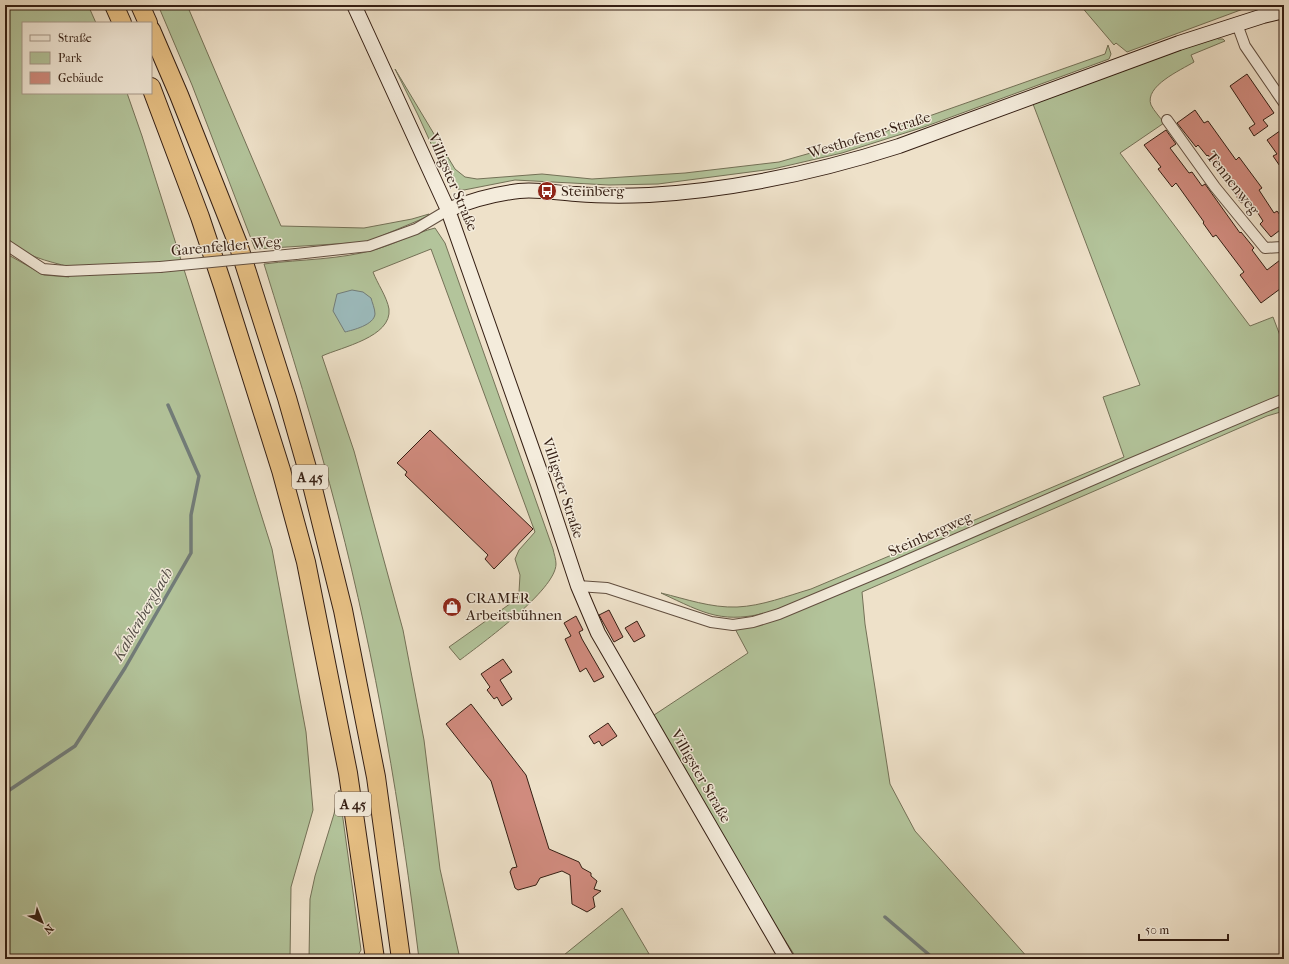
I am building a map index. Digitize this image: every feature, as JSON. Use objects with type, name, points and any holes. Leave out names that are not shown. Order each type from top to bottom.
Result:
[{"type":"highway","points":[[114,5],[122,22]]},
{"type":"highway","points":[[140,5],[148,22]]},
{"type":"highway","name":"A 45","points":[[152,32],[179,95],[238,244],[287,398],[313,489],[343,610],[376,777],[401,959]]},
{"type":"highway","name":"A 45","points":[[152,90],[200,217],[223,286],[281,470],[306,562],[348,773],[375,959]]},
{"type":"main road","name":"Villigster Straße","points":[[354,5],[402,106],[448,210],[543,480],[578,586],[598,633],[788,959]]},
{"type":"main road","name":"Westhofener Straße","points":[[448,210],[470,201],[520,191],[614,196],[650,195],[717,188],[783,178],[855,160],[899,146],[1179,43],[1237,24],[1284,11]]},
{"type":"street","points":[[1237,24],[1245,46],[1284,103]]},
{"type":"street","name":"Tennenweg","points":[[1167,120],[1215,187],[1265,248],[1281,247],[1284,245]]},
{"type":"street","name":"Garenfelder Weg","points":[[5,244],[43,269],[74,271],[160,267],[369,246],[416,229],[448,210]]},
{"type":"street","name":"Steinbergweg","points":[[578,586],[606,588],[711,622],[733,625],[753,622],[780,614],[1284,399]]},
{"type":"green space","points":[[5,5],[88,5],[96,22],[22,22],[22,94],[127,94],[142,136],[272,549],[306,732],[313,810],[291,887],[290,959],[5,959],[5,253],[44,275],[69,277],[70,267],[28,254],[12,245],[5,239]]},
{"type":"green space","points":[[158,5],[187,5],[281,226],[364,228],[412,219],[429,214],[429,216],[367,242],[255,249],[192,85]]},
{"type":"green space","points":[[1080,5],[1254,5],[1127,52],[1116,43],[1114,45]]},
{"type":"green space","points":[[1216,37],[1225,41],[1191,55],[1194,62],[1165,79],[1153,91],[1150,98],[1151,105],[1164,123],[1120,153],[1250,326],[1273,317],[1284,346],[1284,394],[904,558],[773,611],[741,617],[727,617],[703,612],[661,593],[699,603],[727,607],[756,605],[774,600],[811,589],[1124,457],[1103,397],[1140,385],[1033,104]]},
{"type":"green space","points":[[1108,45],[1111,54],[1109,59],[924,127],[842,153],[773,169],[658,184],[609,185],[515,180],[464,190],[458,189],[448,181],[395,69],[455,169],[465,177],[477,179],[542,174],[592,179],[685,173],[779,162],[881,133],[1105,54]]},
{"type":"green space","points":[[435,228],[445,243],[553,549],[556,562],[553,575],[544,588],[531,602],[516,616],[460,660],[449,647],[514,601],[519,592],[520,575],[515,559],[519,550],[535,532],[431,249],[373,272],[388,304],[388,319],[383,327],[364,340],[322,356],[354,451],[403,630],[424,740],[440,869],[460,959],[419,959],[404,847],[386,736],[376,680],[352,570],[330,484],[264,264],[363,253],[384,247]]},
{"type":"green space","points":[[1284,402],[1284,411],[1267,416],[862,592],[865,624],[890,784],[915,831],[1029,959],[797,959],[688,788],[648,719],[748,653],[733,625],[755,625]]},
{"type":"green space","points":[[339,790],[361,950],[356,959],[309,959],[310,899],[315,876],[334,814]]},
{"type":"green space","points":[[622,908],[652,959],[559,959]]},
{"type":"water","points":[[352,290],[363,292],[371,298],[375,314],[374,318],[367,324],[345,332],[333,311],[337,294]]},
{"type":"building","points":[[1247,74],[1274,113],[1263,120],[1268,126],[1254,136],[1249,128],[1255,124],[1230,86]]},
{"type":"building","points":[[1195,110],[1204,123],[1208,121],[1236,160],[1239,157],[1262,188],[1259,190],[1274,213],[1277,211],[1284,220],[1284,227],[1271,237],[1260,224],[1263,221],[1248,198],[1241,203],[1208,155],[1207,156],[1198,145],[1196,147],[1177,123]]},
{"type":"building","points":[[1284,128],[1284,172],[1273,156],[1277,154],[1267,140]]},
{"type":"building","points":[[1166,130],[1176,144],[1170,148],[1189,173],[1192,172],[1202,186],[1205,184],[1240,233],[1241,232],[1254,248],[1252,250],[1267,270],[1284,257],[1284,286],[1261,303],[1240,275],[1244,272],[1216,235],[1213,237],[1176,183],[1172,187],[1158,169],[1161,167],[1144,145]]},
{"type":"building","points":[[430,430],[533,529],[494,569],[485,559],[488,555],[405,475],[407,472],[397,463]]},
{"type":"building","points":[[609,610],[623,637],[614,642],[599,615]]},
{"type":"building","points":[[576,616],[583,630],[579,632],[582,639],[604,677],[594,682],[586,668],[580,672],[565,639],[571,636],[564,623]]},
{"type":"building","points":[[637,621],[645,636],[634,642],[625,628]]},
{"type":"building","points":[[503,659],[512,672],[500,680],[512,699],[502,706],[497,697],[494,699],[487,690],[490,687],[481,674]]},
{"type":"building","points":[[471,704],[526,775],[549,849],[579,862],[582,868],[591,873],[591,876],[597,881],[594,889],[601,891],[593,897],[595,907],[587,912],[572,904],[570,875],[562,871],[540,878],[536,885],[518,890],[515,888],[510,872],[512,868],[517,867],[491,781],[446,724]]},
{"type":"building","points":[[608,723],[617,736],[602,746],[599,741],[594,744],[589,736]]},
{"type":"waterway","name":"Kahlenbergbach","points":[[5,793],[75,746],[125,668],[191,553],[191,515],[199,476],[168,405]]},
{"type":"waterway","points":[[885,917],[934,959]]},
{"type":"place","name":"Steinberg","points":[[547,191]]},
{"type":"place","name":"CRAMER Arbeitsbühnen","points":[[452,607]]}]
